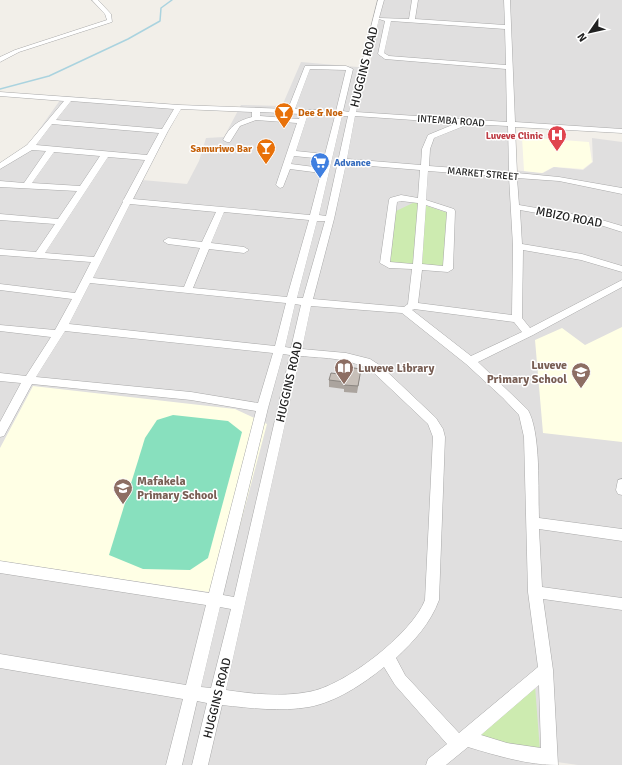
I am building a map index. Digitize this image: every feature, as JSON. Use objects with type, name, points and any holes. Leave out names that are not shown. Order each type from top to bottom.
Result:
[{"type":"street","points":[[0,60],[18,51],[109,22],[108,14],[95,0]]},
{"type":"street","name":"HUGGINS ROAD","points":[[200,765],[239,604],[297,352],[307,302],[330,219],[352,114],[382,19],[381,0]]},
{"type":"street","points":[[412,21],[415,0]]},
{"type":"street","points":[[507,0],[513,175],[518,246],[517,319],[529,333]]},
{"type":"street","points":[[507,27],[382,19],[381,54],[387,58],[509,67]]},
{"type":"street","points":[[174,765],[262,408],[280,350],[291,301],[314,217],[350,70],[346,68],[306,67],[291,111]]},
{"type":"street","points":[[0,94],[179,107],[256,114],[302,121]]},
{"type":"street","points":[[0,167],[30,147],[69,99]]},
{"type":"street","points":[[0,433],[28,381],[60,330],[126,201],[164,131],[179,107]]},
{"type":"street","name":"INTEMBA ROAD","points":[[256,114],[291,111],[339,113],[622,131]]},
{"type":"street","points":[[280,185],[305,112]]},
{"type":"street","points":[[227,140],[232,128],[256,114]]},
{"type":"street","points":[[409,308],[418,268],[426,149],[431,137],[470,121]]},
{"type":"street","points":[[51,122],[164,131]]},
{"type":"street","points":[[30,147],[150,158]]},
{"type":"street","points":[[27,185],[51,150]]},
{"type":"street","points":[[291,153],[329,157]]},
{"type":"street","points":[[39,255],[105,155]]},
{"type":"street","name":"MARKET STREET","points":[[343,161],[559,179],[622,191]]},
{"type":"street","points":[[287,166],[325,171]]},
{"type":"street","points":[[0,184],[82,189]]},
{"type":"street","points":[[401,198],[422,201],[451,211],[448,267],[445,270],[418,268],[389,265],[385,263],[393,200],[401,198]]},
{"type":"street","points":[[126,201],[330,219]]},
{"type":"street","name":"MBIZO ROAD","points":[[515,207],[594,221],[622,229]]},
{"type":"street","points":[[187,290],[221,209]]},
{"type":"street","points":[[0,217],[60,222]]},
{"type":"street","points":[[168,241],[244,250]]},
{"type":"street","points":[[518,246],[582,257],[622,269]]},
{"type":"street","points":[[0,252],[96,260]]},
{"type":"street","points":[[86,280],[291,301],[409,308],[517,319]]},
{"type":"street","points":[[470,361],[529,333],[622,283]]},
{"type":"street","points":[[0,287],[77,296]]},
{"type":"street","points":[[386,658],[390,662],[400,680],[462,741],[484,745],[551,763],[546,670],[535,592],[530,437],[527,420],[524,413],[507,395],[409,308]]},
{"type":"street","points":[[0,328],[60,330],[280,350],[366,362],[377,369],[432,421],[437,429],[438,437],[432,600],[426,614],[415,629],[386,658],[335,691],[309,700],[217,697],[51,668],[0,661]]},
{"type":"street","points":[[0,377],[28,381],[191,396],[262,408]]},
{"type":"street","points":[[622,484],[622,490]]},
{"type":"street","points":[[533,523],[622,536]]},
{"type":"street","points":[[0,567],[239,604]]},
{"type":"street","points":[[535,592],[622,604]]},
{"type":"street","points":[[434,765],[546,670]]},
{"type":"shaded area","points":[[383,0],[622,0],[622,130],[510,122],[512,170],[543,173],[554,167],[583,170],[593,162],[592,138],[622,142],[622,765],[578,765],[543,760],[542,765],[0,765],[0,165],[26,148],[63,96],[182,105],[142,180],[187,184],[199,161],[206,138],[224,137],[241,105],[282,106],[301,62],[369,68]]},
{"type":"shaded area","name":"Luveve Clinic","points":[[522,137],[589,142],[592,162],[583,169],[553,167],[542,173],[524,171]]},
{"type":"shaded area","name":"Luveve Primary School","points":[[622,327],[622,442],[543,433],[535,340],[562,328],[585,345]]},
{"type":"shaded area","name":"Mafakela Primary School","points":[[33,386],[235,409],[267,424],[222,594],[0,561],[0,448]]},
{"type":"green space","points":[[415,202],[448,213],[443,267],[390,263],[396,211]]},
{"type":"green space","points":[[173,415],[228,421],[242,432],[208,558],[190,570],[143,569],[109,555],[145,438],[157,420]]},
{"type":"green space","points":[[535,686],[540,751],[473,737]]},
{"type":"building","points":[[347,367],[361,369],[358,386],[344,385],[345,382],[329,380],[331,373],[346,375]]},
{"type":"waterway","points":[[0,89],[49,76],[128,39],[160,21],[161,8],[172,0]]},
{"type":"place","name":"Dee & Noe","points":[[284,129]]},
{"type":"place","name":"Luveve Clinic","points":[[557,152]]},
{"type":"place","name":"Samuriwo Bar","points":[[266,165]]},
{"type":"place","name":"Advance","points":[[320,179]]},
{"type":"place","name":"Luveve Library","points":[[344,385]]},
{"type":"place","name":"Luveve Primary School","points":[[581,389]]},
{"type":"place","name":"Mafakela Primary School","points":[[123,505]]}]
